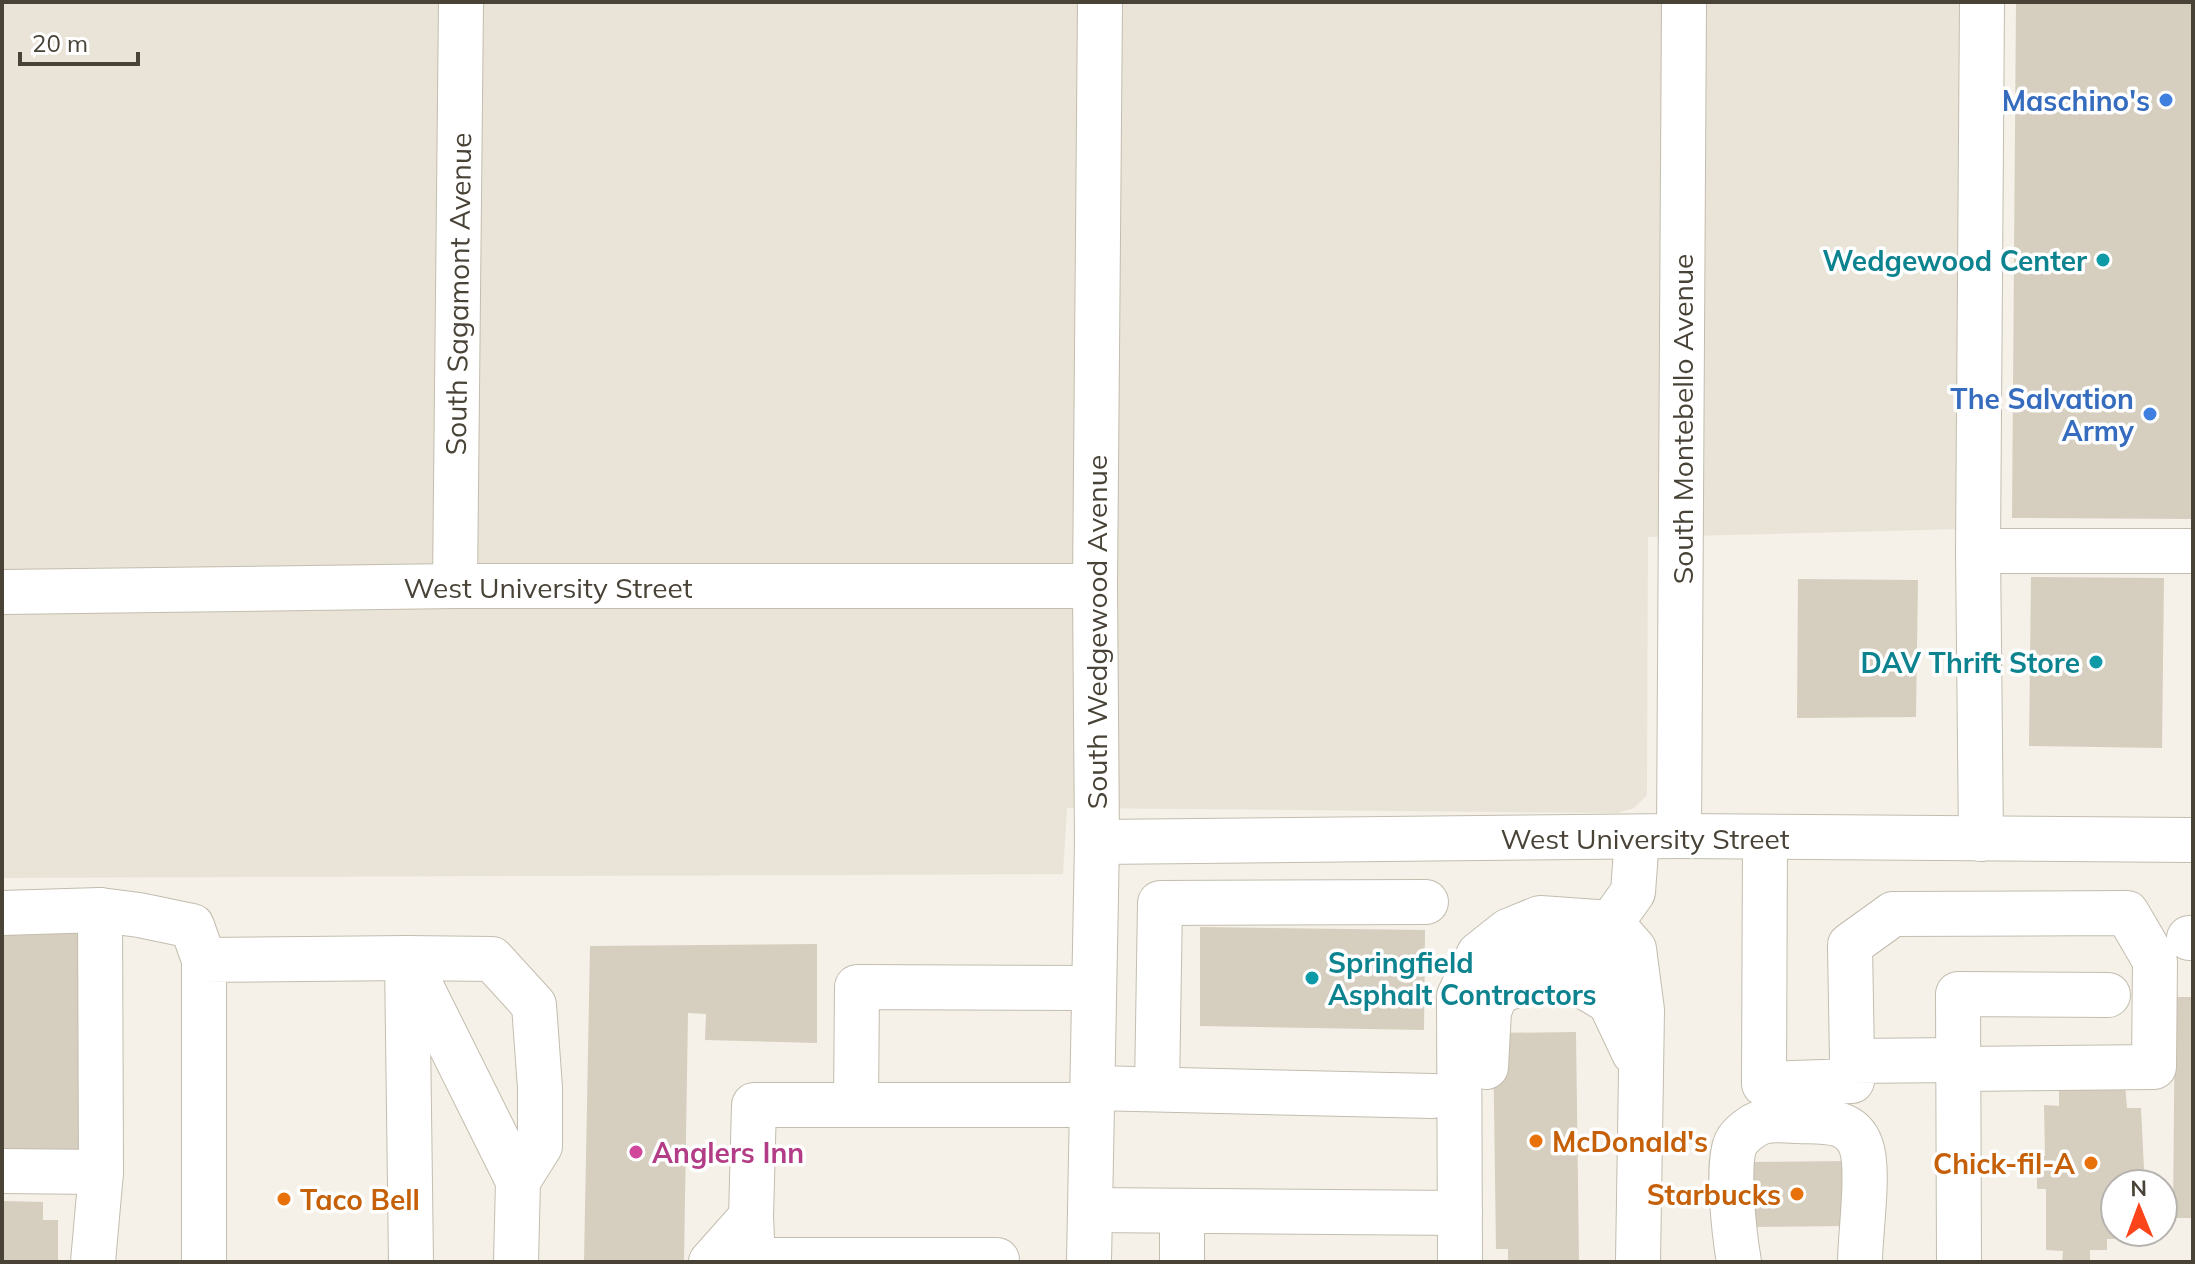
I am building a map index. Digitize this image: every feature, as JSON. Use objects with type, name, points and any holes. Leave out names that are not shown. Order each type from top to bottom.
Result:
[{"type":"street","name":"South Sagamont Avenue","points":[[455,586],[461,2]]},
{"type":"street","name":"South Wedgewood Avenue","points":[[1089,1262],[1097,842],[1095,586],[1100,2]]},
{"type":"street","name":"South Montebello Avenue","points":[[1611,923],[1633,892],[1658,837],[1684,2]]},
{"type":"street","points":[[1981,839],[1978,551],[1982,2]]},
{"type":"street","points":[[1978,551],[2193,551]]},
{"type":"street","name":"West University Street","points":[[2,592],[455,586],[1095,586]]},
{"type":"street","name":"West University Street","points":[[1097,842],[1658,837],[2193,840]]},
{"type":"street","points":[[1765,837],[1764,1084],[1801,1102],[1827,1121],[1844,1125],[1855,1133],[1862,1147],[1864,1168],[1860,1262]]},
{"type":"street","points":[[1282,840],[1283,902]]},
{"type":"street","points":[[1157,1089],[1160,903],[1426,902]]},
{"type":"street","points":[[2,913],[100,910],[192,926],[204,960],[204,1262]]},
{"type":"street","points":[[93,1262],[101,1172],[100,910]]},
{"type":"street","points":[[1739,1262],[1734,1232],[1732,1163],[1736,1142],[1751,1128],[1801,1102],[1852,1081],[1850,945],[1893,914],[2127,913],[2155,961],[2154,1067],[1852,1061]]},
{"type":"street","points":[[1460,1262],[1459,996],[1479,954],[1508,931],[1540,918],[1611,923],[1634,949],[1642,1010],[1638,1262]]},
{"type":"street","points":[[1486,1262],[1486,1038],[1489,1011],[1514,963],[1529,947],[1546,941],[1568,944],[1589,959],[1602,976],[1610,1002],[1641,1066]]},
{"type":"street","points":[[407,958],[518,1181],[516,1262]]},
{"type":"street","points":[[407,958],[411,1262]]},
{"type":"street","points":[[204,960],[492,959],[534,1005],[540,1088],[540,1146],[518,1181]]},
{"type":"street","points":[[856,1105],[857,987],[1094,988]]},
{"type":"street","points":[[1959,1262],[1958,994],[2108,995]]},
{"type":"street","points":[[997,1260],[739,1261],[751,1217],[754,1105],[856,1105],[1093,1097],[1157,1089],[1433,1096]]},
{"type":"street","points":[[2,1171],[101,1172]]},
{"type":"street","points":[[1090,1210],[1460,1213]]},
{"type":"street","points":[[1182,1212],[1182,1262]]},
{"type":"shaded area","points":[[2,2],[1965,2],[1962,529],[1648,537],[1647,795],[1634,808],[1618,813],[1067,808],[1063,874],[2,878]]},
{"type":"building","name":"Wedgewood Center","points":[[2016,2],[2193,2],[2193,519],[2012,518]]},
{"type":"building","name":"DAV Thrift Store","points":[[2031,577],[2164,578],[2162,748],[2029,746]]},
{"type":"building","points":[[1798,579],[1918,580],[1916,717],[1797,718]]},
{"type":"building","name":"Springfield Asphalt Contractors","points":[[1200,927],[1425,930],[1424,1030],[1200,1026]]},
{"type":"building","points":[[2,928],[85,930],[80,1157],[2,1158]]},
{"type":"building","name":"Anglers Inn","points":[[817,944],[817,1043],[705,1040],[706,1014],[688,1013],[684,1262],[584,1262],[590,946]]},
{"type":"building","points":[[2175,997],[2193,997],[2193,1218],[2179,1218],[2179,1168],[2173,1168]]},
{"type":"building","name":"McDonald's","points":[[1576,1032],[1579,1262],[1508,1262],[1508,1249],[1496,1249],[1493,1033]]},
{"type":"building","name":"Chick-fil-A","points":[[2124,1073],[2127,1108],[2141,1108],[2144,1168],[2099,1168],[2099,1248],[2107,1250],[2090,1250],[2090,1262],[2062,1262],[2063,1251],[2046,1250],[2046,1189],[2037,1189],[2037,1156],[2045,1156],[2044,1105],[2059,1106],[2059,1089]]},
{"type":"building","name":"Starbucks","points":[[1847,1161],[1848,1226],[1746,1227],[1745,1162]]},
{"type":"building","points":[[2,1201],[43,1202],[43,1220],[58,1220],[58,1262],[2,1262]]},
{"type":"place","name":"Maschino's","points":[[2166,100]]},
{"type":"place","name":"Wedgewood Center","points":[[2103,260]]},
{"type":"place","name":"The Salvation Army","points":[[2150,414]]},
{"type":"place","name":"DAV Thrift Store","points":[[2096,662]]},
{"type":"place","name":"Springfield Asphalt Contractors","points":[[1312,978]]},
{"type":"place","name":"McDonald's","points":[[1536,1141]]},
{"type":"place","name":"Anglers Inn","points":[[636,1152]]},
{"type":"place","name":"Chick-fil-A","points":[[2091,1163]]},
{"type":"place","name":"Starbucks","points":[[1797,1194]]},
{"type":"place","name":"Taco Bell","points":[[284,1199]]}]
